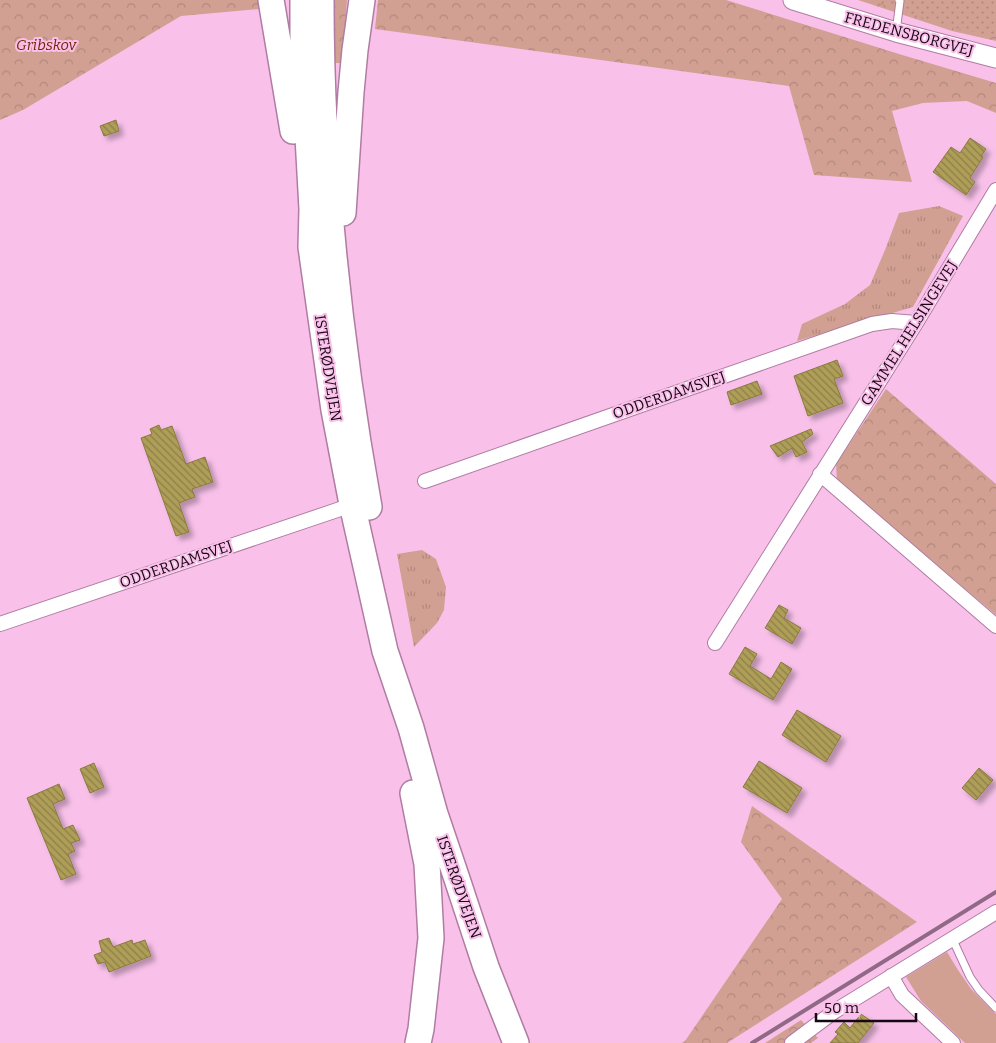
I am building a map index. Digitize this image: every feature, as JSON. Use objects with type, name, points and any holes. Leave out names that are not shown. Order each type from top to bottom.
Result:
[{"type":"highway","points":[[271,0],[292,120],[303,209],[311,247]]},
{"type":"highway","name":"ISTERØDVEJEN","points":[[303,0],[303,46],[312,209],[311,247],[334,410],[360,502],[376,542],[406,680],[411,728]]},
{"type":"highway","name":"ISTERØDVEJEN","points":[[321,0],[321,48],[328,184],[338,288],[350,387],[360,502],[384,651],[411,728],[435,814],[486,967],[516,1043]]},
{"type":"highway","points":[[338,288],[351,92],[362,0]]},
{"type":"highway","points":[[384,651],[427,864],[431,938],[418,1043]]},
{"type":"highway","points":[[457,879],[486,931],[534,1043]]},
{"type":"street","name":"FREDENSBORGVEJ","points":[[793,0],[896,32],[996,58]]},
{"type":"street","name":"GAMMEL HELSINGEVEJ","points":[[715,643],[916,323],[996,190]]},
{"type":"street","name":"ODDERDAMSVEJ","points":[[425,481],[872,324],[892,321],[916,323]]},
{"type":"street","points":[[820,474],[996,626]]},
{"type":"street","name":"ODDERDAMSVEJ","points":[[0,624],[360,502]]},
{"type":"street","points":[[792,1043],[835,1011],[996,912]]},
{"type":"street","points":[[891,976],[902,995],[953,1043]]},
{"type":"lane","points":[[896,32],[899,0]]},
{"type":"lane","points":[[952,938],[970,977],[996,1008]]},
{"type":"green space","name":"Gribskov","points":[[0,0],[258,0],[259,9],[181,16],[23,110],[0,120]]},
{"type":"green space","points":[[335,0],[347,0],[342,63],[335,63]]},
{"type":"green space","points":[[378,0],[726,0],[996,83],[996,113],[967,101],[923,103],[892,111],[912,182],[814,175],[789,86],[375,29]]},
{"type":"green space","points":[[858,0],[996,0],[996,41],[952,31]]},
{"type":"green space","points":[[869,0],[996,0],[996,37],[955,28]]},
{"type":"green space","points":[[939,206],[963,216],[913,307],[797,341],[802,324],[845,304],[870,285],[899,213]]},
{"type":"green space","points":[[886,389],[996,484],[996,615],[837,481],[836,464]]},
{"type":"green space","points":[[422,550],[436,559],[446,587],[444,610],[437,623],[414,647],[397,554]]},
{"type":"green space","points":[[752,806],[917,922],[727,1043],[682,1043],[782,899],[741,842]]},
{"type":"green space","points":[[947,952],[971,989],[996,1014],[996,1043],[965,1043],[921,1001],[906,977]]},
{"type":"green space","points":[[801,1020],[818,1038],[811,1043],[765,1043]]},
{"type":"building","points":[[116,120],[119,131],[104,136],[100,126]]},
{"type":"building","points":[[970,138],[986,149],[970,178],[975,182],[966,195],[933,172],[951,147],[960,153]]},
{"type":"building","points":[[837,360],[843,376],[834,379],[843,403],[808,416],[794,376]]},
{"type":"building","points":[[757,381],[762,394],[731,405],[727,392]]},
{"type":"building","points":[[159,425],[161,430],[172,426],[186,464],[205,457],[213,482],[192,489],[195,497],[179,503],[189,532],[176,536],[141,438],[152,434],[150,429]]},
{"type":"building","points":[[811,429],[813,434],[802,442],[807,452],[796,457],[792,448],[778,457],[770,446]]},
{"type":"building","points":[[779,605],[788,610],[784,618],[801,628],[792,644],[765,628]]},
{"type":"building","points":[[745,647],[757,654],[750,666],[771,679],[781,662],[792,669],[773,700],[729,674]]},
{"type":"building","points":[[797,710],[841,736],[826,762],[782,735]]},
{"type":"building","points":[[759,761],[802,788],[787,813],[743,787]]},
{"type":"building","points":[[94,763],[104,787],[90,793],[80,769]]},
{"type":"building","points":[[979,768],[993,780],[976,800],[962,788]]},
{"type":"building","points":[[59,784],[65,799],[53,804],[63,829],[73,825],[80,840],[71,843],[75,851],[68,854],[76,874],[61,880],[27,798]]},
{"type":"building","points":[[109,938],[113,947],[132,940],[133,944],[145,940],[151,956],[109,972],[105,962],[98,964],[94,955],[102,952],[99,941]]},
{"type":"building","points":[[861,1014],[874,1023],[858,1043],[830,1043],[838,1034],[835,1032],[844,1022],[850,1028]]},
{"type":"railway","points":[[752,1043],[996,892]]}]
